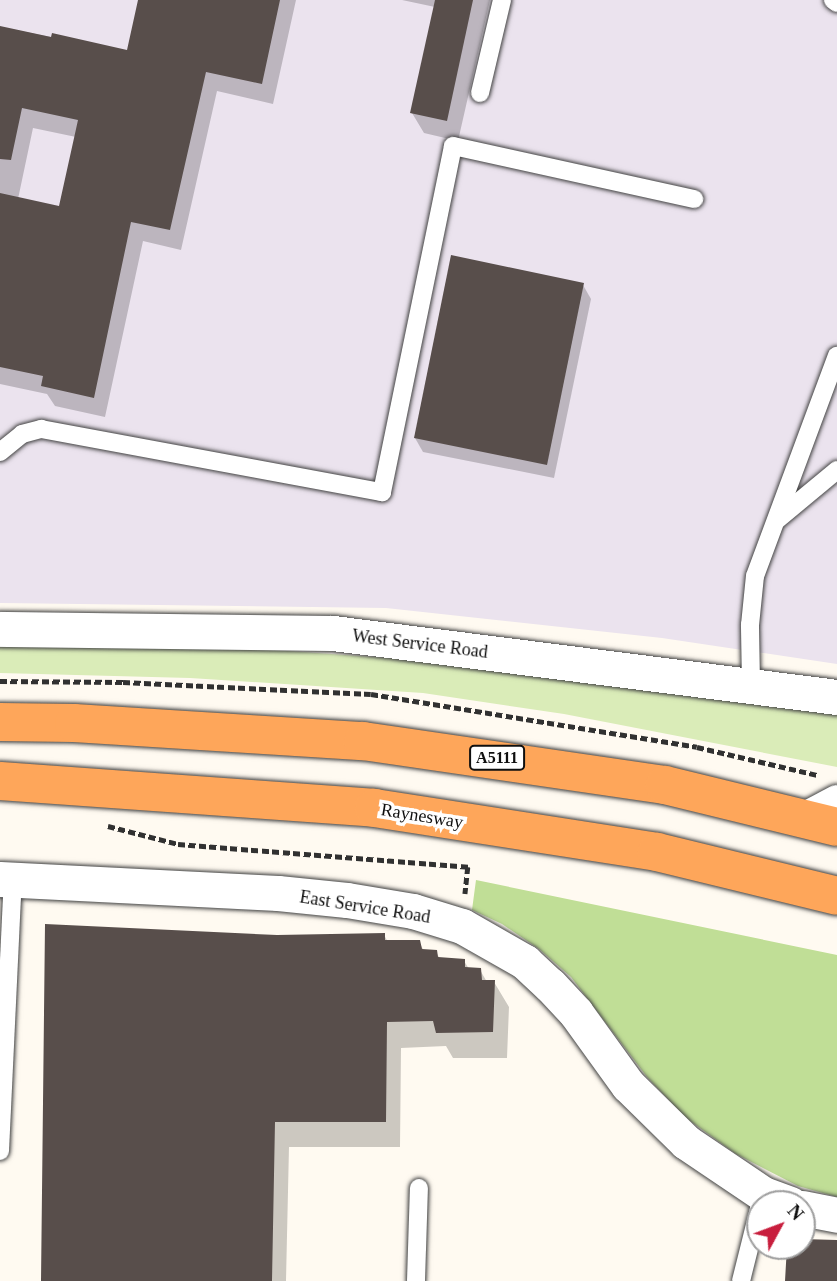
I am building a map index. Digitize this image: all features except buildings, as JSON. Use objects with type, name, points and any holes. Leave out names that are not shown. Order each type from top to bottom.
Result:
[{"type":"highway","name":"A5111","points":[[0,722],[74,723],[363,741],[665,785],[826,816]]},
{"type":"highway","name":"Raynesway","points":[[0,781],[374,808],[657,852],[837,896]]},
{"type":"street","name":"West Service Road","points":[[0,629],[333,633],[837,697]]},
{"type":"street","name":"East Service Road","points":[[6,879],[278,893],[347,900],[412,911],[462,926],[525,962],[576,1013],[628,1085],[686,1142],[752,1190]]},
{"type":"street","points":[[816,1211],[837,1215]]},
{"type":"lane","points":[[480,93],[502,0]]},
{"type":"lane","points":[[0,452],[22,434],[41,429],[382,492],[453,146],[694,199]]},
{"type":"lane","points":[[751,685],[750,625],[755,576],[837,356]]},
{"type":"lane","points":[[777,520],[837,470]]},
{"type":"lane","points":[[0,1151],[6,879]]},
{"type":"lane","points":[[416,1281],[419,1188]]},
{"type":"lane","points":[[741,1281],[748,1260]]},
{"type":"path","points":[[101,824],[178,844],[468,867],[462,926]]},
{"type":"shaded area","points":[[0,0],[837,0],[837,664],[662,638],[386,608],[0,603]]},
{"type":"green space","points":[[0,637],[203,645],[444,662],[837,713],[837,767],[564,714],[423,693],[190,678],[0,673]]},
{"type":"green space","points":[[476,880],[837,955],[837,1197],[798,1186],[736,1154],[686,1118],[647,1077],[571,977],[539,949],[502,924],[472,910]]}]
